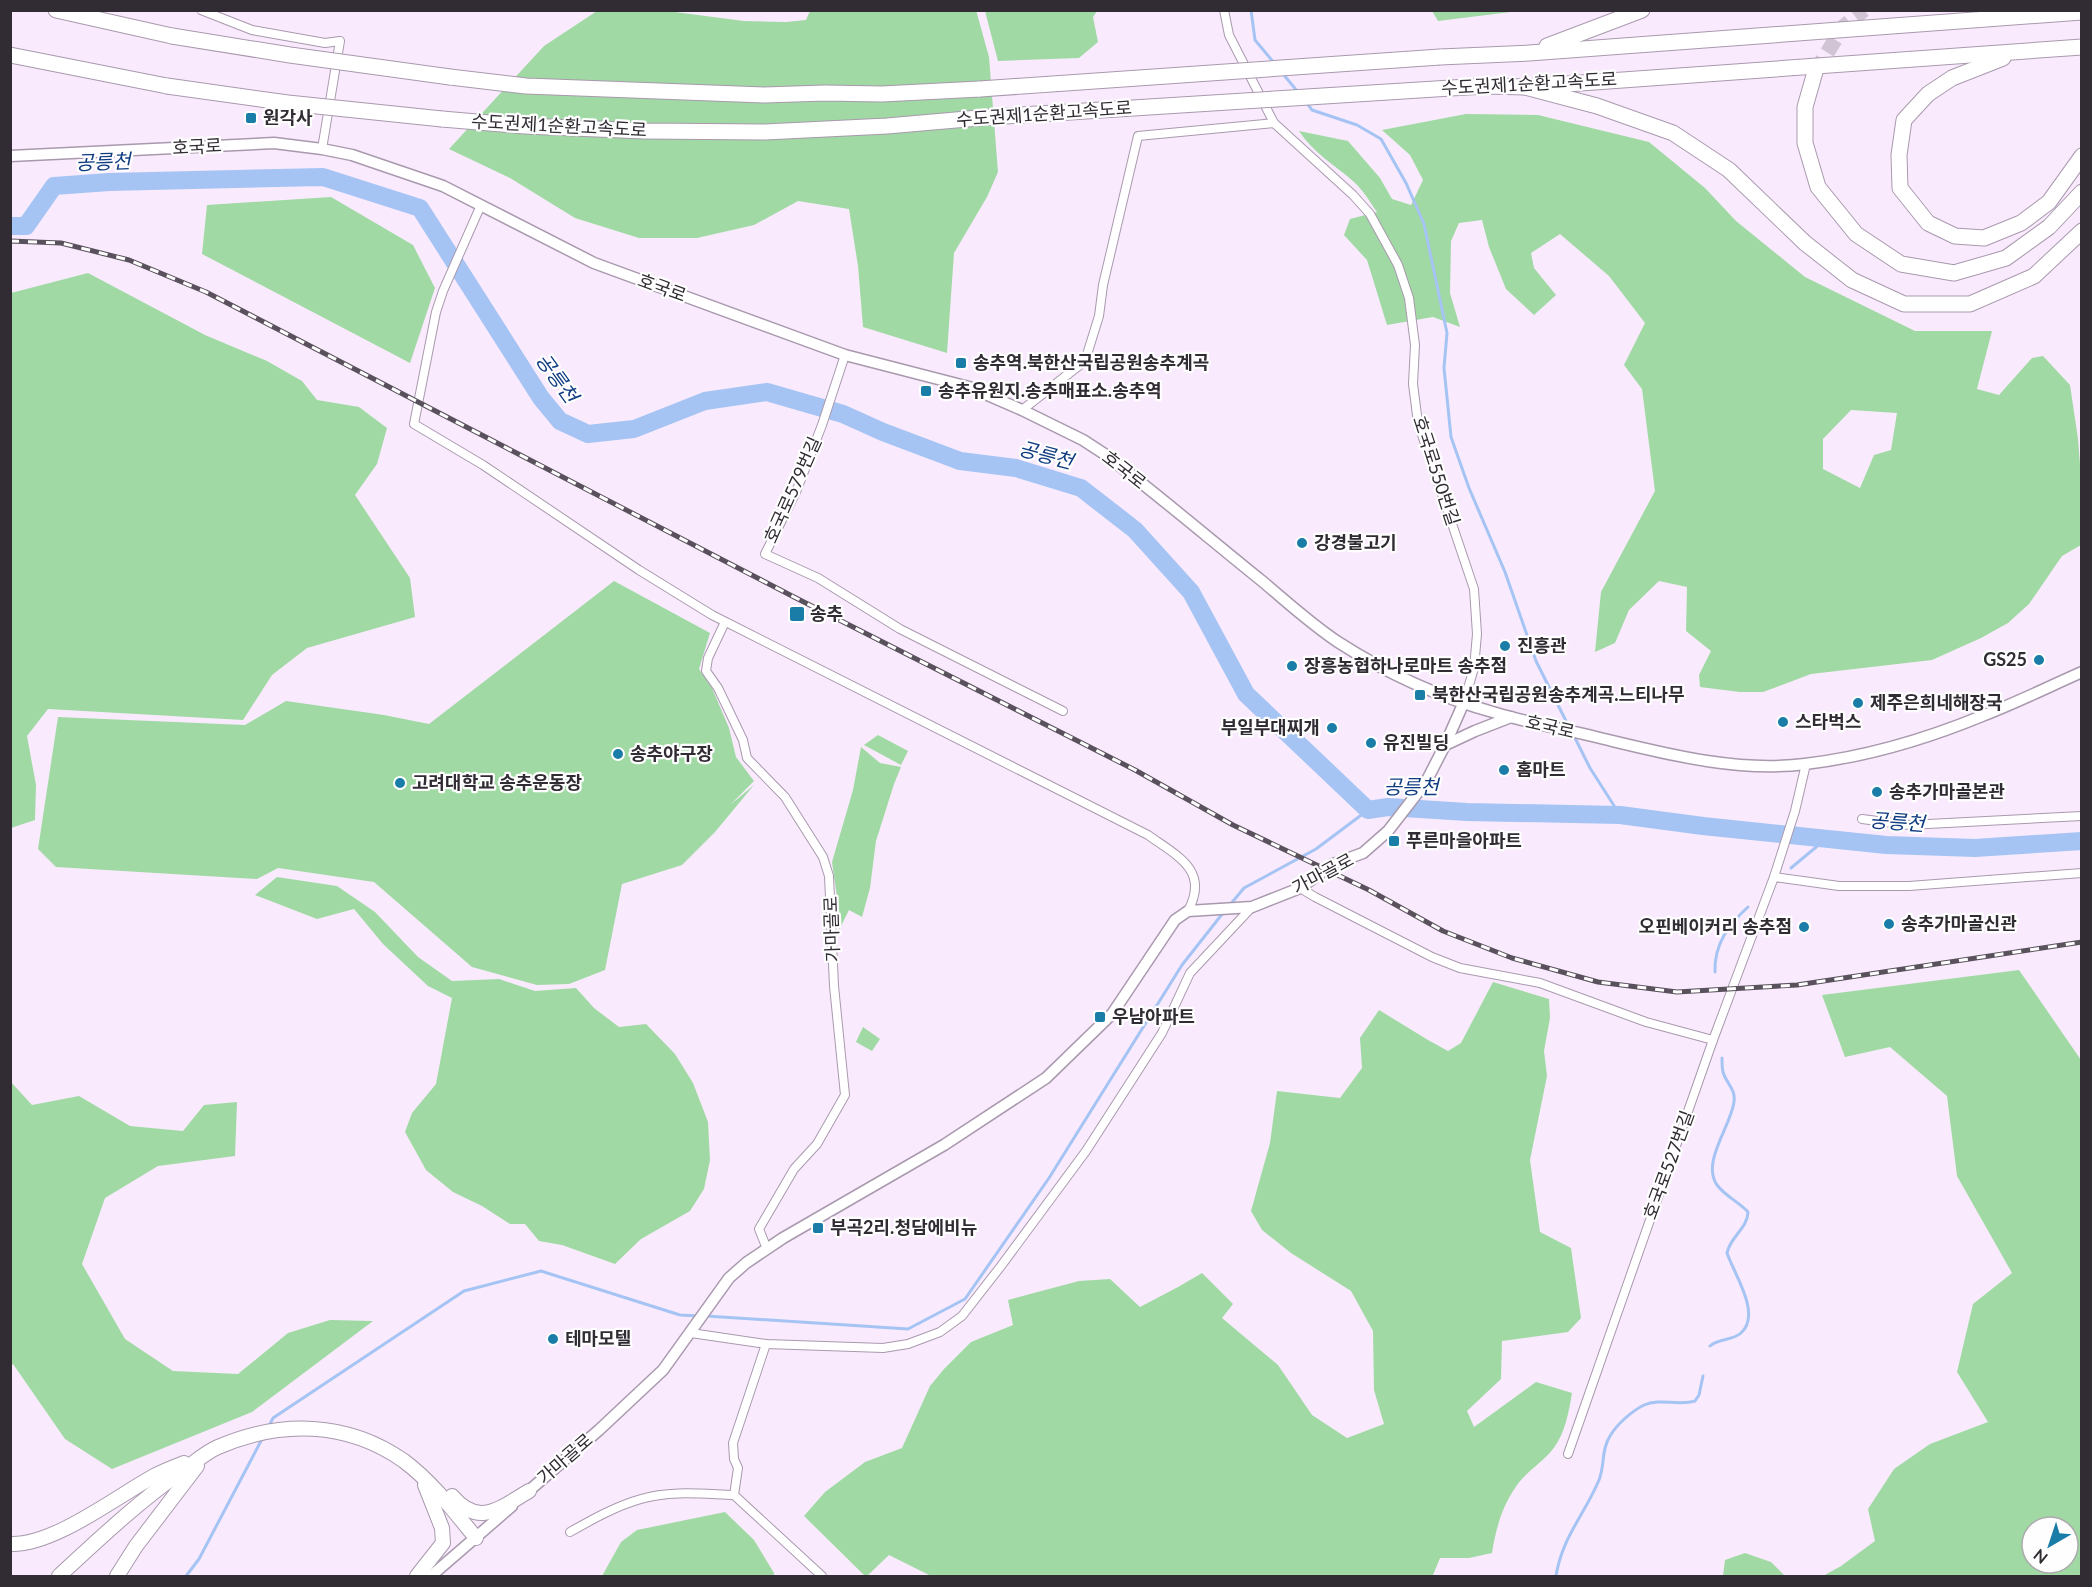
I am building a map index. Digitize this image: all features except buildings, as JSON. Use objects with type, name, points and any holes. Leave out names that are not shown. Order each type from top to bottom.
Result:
[{"type":"highway","name":"수도권제1순환고속도로","points":[[56,10],[172,36],[450,77],[526,86],[764,95],[882,94],[981,89],[1440,57],[1529,53],[2082,12]]},
{"type":"highway","points":[[1529,53],[1642,10]]},
{"type":"highway","name":"수도권제1순환고속도로","points":[[10,55],[167,86],[288,103],[442,119],[525,126],[645,131],[765,132],[887,126],[990,117],[1451,88],[1525,87],[2082,47]]},
{"type":"highway","points":[[2021,52],[1952,78],[1928,94],[1904,120],[1899,155],[1900,188],[1928,224],[1955,236],[1984,238],[2022,223],[2049,202],[2082,156]]},
{"type":"highway","points":[[1815,72],[1805,107],[1805,143],[1818,187],[1856,234],[1901,264],[1954,273],[2006,258],[2049,227],[2082,192]]},
{"type":"highway","points":[[1525,87],[1597,106],[1673,133],[1729,170],[1805,243],[1852,280],[1904,303],[1970,304],[2034,276],[2082,231]]},
{"type":"highway","points":[[59,1576],[160,1487],[205,1454],[245,1437],[296,1429],[319,1428],[339,1431],[371,1443],[404,1461],[451,1507],[476,1538]]},
{"type":"highway","points":[[10,1544],[22,1545],[52,1536],[157,1474],[205,1454]]},
{"type":"highway","points":[[73,1576],[205,1454]]},
{"type":"highway","points":[[117,1576],[136,1546],[205,1454]]},
{"type":"highway","points":[[422,1477],[450,1494],[461,1507],[477,1513],[494,1512],[529,1491]]},
{"type":"highway","points":[[417,1576],[443,1543],[442,1528],[422,1477]]},
{"type":"street","points":[[201,10],[252,30],[325,43],[340,41],[322,149]]},
{"type":"street","name":"호국로550번길","points":[[1224,10],[1229,35],[1274,123],[1353,195],[1370,214],[1398,266],[1409,298],[1415,345],[1413,384],[1418,423],[1474,589],[1477,634],[1475,657],[1464,702]]},
{"type":"street","points":[[1022,410],[1085,361],[1099,316],[1103,285],[1138,135],[1274,123]]},
{"type":"street","name":"호국로","points":[[10,156],[274,143],[352,155],[443,186],[594,263],[845,355],[969,387],[1022,410],[1083,440],[1106,455],[1337,641],[1384,668],[1442,694],[1511,717],[1554,728],[1654,751],[1719,762],[1776,767],[1806,764],[1882,750],[1981,717],[2082,672]]},
{"type":"street","points":[[481,205],[442,291],[414,424],[483,465],[643,573],[725,622],[1148,835],[1191,869],[1197,882],[1192,911],[1175,920],[1112,1014],[1046,1078],[944,1145],[766,1250]]},
{"type":"street","name":"호국로579번길","points":[[845,355],[822,425],[796,492],[765,554],[818,578],[900,629],[1063,711]]},
{"type":"street","name":"가마골로","points":[[431,1576],[599,1430],[663,1370],[729,1278],[766,1250],[759,1229],[763,1221],[794,1169],[817,1144],[845,1095],[834,986],[829,876],[823,857],[785,797],[747,758],[743,740],[718,688],[706,671],[708,658],[725,622]]},
{"type":"street","points":[[1445,745],[1464,702]]},
{"type":"street","points":[[1445,745],[1511,717]]},
{"type":"street","name":"가마골로","points":[[1192,911],[1252,907],[1300,888],[1333,864],[1363,852],[1388,831],[1426,782],[1445,745]]},
{"type":"street","name":"호국로527번길","points":[[1568,1454],[1713,1040],[1774,877],[1795,811],[1806,764]]},
{"type":"street","points":[[1862,819],[1909,825],[2082,816]]},
{"type":"street","points":[[1774,877],[1839,886],[1909,886],[2082,873]]},
{"type":"street","points":[[1300,888],[1432,957],[1460,968],[1540,983],[1646,1022],[1713,1040]]},
{"type":"street","points":[[691,1333],[766,1344],[883,1348],[908,1344],[940,1332],[962,1316],[1086,1151],[1162,1033],[1190,973],[1252,907]]},
{"type":"street","points":[[734,1496],[738,1468],[734,1459],[733,1443],[766,1344]]},
{"type":"street","points":[[570,1532],[603,1512],[643,1498],[686,1493],[734,1496],[822,1576]]},
{"type":"green space","points":[[976,10],[989,57],[998,172],[987,197],[954,253],[947,353],[863,327],[858,266],[849,209],[798,201],[754,225],[697,238],[639,238],[575,218],[510,178],[449,149],[544,46],[597,11],[667,11],[744,21],[786,22],[806,20],[810,11]]},
{"type":"green space","points":[[985,11],[1097,11],[1093,17],[1098,42],[1079,58],[998,61]]},
{"type":"green space","points":[[1432,11],[1519,11],[1438,21]]},
{"type":"green space","points":[[1466,114],[1538,115],[1649,142],[1705,188],[1736,221],[1805,277],[1915,331],[1992,331],[1977,389],[1999,395],[2032,358],[2043,356],[2070,385],[2078,439],[2082,490],[2081,545],[2062,556],[2029,604],[2008,623],[1932,660],[1811,674],[1763,692],[1740,692],[1700,687],[1699,675],[1711,651],[1686,631],[1687,587],[1659,581],[1629,610],[1615,643],[1595,652],[1601,592],[1655,491],[1642,389],[1624,365],[1645,323],[1609,276],[1560,234],[1531,253],[1534,268],[1556,295],[1534,315],[1506,289],[1489,247],[1482,220],[1459,223],[1451,241],[1450,293],[1460,327],[1433,317],[1387,325],[1367,260],[1344,235],[1350,219],[1377,212],[1357,185],[1318,152],[1299,131],[1348,141],[1380,178],[1392,199],[1411,205],[1423,180],[1410,155],[1382,130]],"holes":[[[1851,410],[1897,413],[1891,450],[1874,455],[1860,488],[1823,469],[1823,439]]]},
{"type":"green space","points":[[331,197],[413,245],[435,288],[410,363],[202,254],[207,205]]},
{"type":"green space","points":[[88,273],[205,335],[267,361],[302,381],[317,400],[359,407],[387,428],[377,464],[355,495],[410,578],[415,617],[307,648],[272,675],[243,720],[48,709],[27,736],[36,785],[35,820],[11,828],[11,293]]},
{"type":"green space","name":"고려대학교 송추운동장","points":[[614,581],[710,633],[699,669],[712,688],[729,728],[736,757],[754,781],[730,805],[754,785],[715,832],[682,865],[622,884],[605,970],[569,984],[537,985],[472,967],[374,882],[278,868],[257,879],[56,867],[38,849],[58,717],[245,725],[286,701],[429,724]]},
{"type":"green space","points":[[878,735],[908,751],[901,765],[864,745]]},
{"type":"green space","points":[[861,747],[880,763],[901,767],[876,841],[870,888],[862,917],[849,910],[839,930],[832,862],[853,790]]},
{"type":"green space","points":[[277,877],[337,886],[375,912],[418,957],[452,981],[499,979],[535,991],[576,988],[594,1008],[619,1027],[646,1024],[675,1054],[693,1083],[708,1122],[710,1160],[704,1189],[690,1211],[641,1239],[615,1264],[562,1245],[539,1241],[525,1224],[510,1224],[482,1206],[453,1192],[426,1170],[405,1132],[412,1113],[436,1084],[452,998],[428,986],[383,944],[354,909],[317,919],[255,895]]},
{"type":"green space","points":[[2019,970],[2081,1060],[2081,1576],[1823,1576],[1875,1541],[1868,1509],[1894,1469],[1930,1444],[1988,1422],[1957,1372],[1973,1304],[2012,1273],[1957,1176],[1947,1096],[1890,1047],[1845,1057],[1822,995]]},
{"type":"green space","points":[[1493,982],[1549,999],[1550,1018],[1544,1051],[1547,1076],[1530,1160],[1540,1232],[1571,1248],[1581,1318],[1568,1332],[1502,1341],[1501,1379],[1467,1411],[1474,1427],[1536,1382],[1572,1393],[1566,1422],[1557,1443],[1549,1454],[1521,1480],[1507,1501],[1492,1553],[1469,1558],[1440,1558],[1433,1575],[1435,1576],[931,1576],[889,1555],[865,1576],[804,1516],[825,1492],[865,1462],[902,1448],[930,1386],[944,1369],[971,1342],[1013,1325],[1008,1300],[1079,1281],[1110,1279],[1140,1307],[1202,1273],[1233,1304],[1222,1318],[1278,1365],[1312,1415],[1347,1438],[1384,1424],[1374,1390],[1373,1331],[1351,1291],[1291,1253],[1262,1230],[1251,1211],[1270,1143],[1277,1091],[1340,1098],[1362,1068],[1360,1038],[1379,1010],[1448,1051],[1461,1043]]},
{"type":"green space","points":[[863,1027],[880,1039],[872,1051],[856,1042]]},
{"type":"green space","points":[[10,1081],[32,1105],[79,1096],[130,1126],[183,1131],[204,1105],[237,1102],[235,1156],[158,1166],[105,1198],[82,1264],[125,1339],[173,1371],[238,1374],[288,1333],[330,1320],[373,1321],[252,1412],[112,1469],[65,1439],[13,1364],[11,1366]]},
{"type":"green space","points":[[725,1512],[754,1540],[774,1576],[602,1576],[621,1542],[637,1530]]},
{"type":"green space","points":[[1745,1553],[1771,1562],[1785,1576],[1723,1576],[1725,1560]]},
{"type":"waterway","points":[[1251,10],[1255,40],[1275,64]]},
{"type":"waterway","points":[[1283,74],[1298,92]]},
{"type":"waterway","points":[[1306,102],[1312,110],[1357,125],[1381,139],[1406,183],[1424,224],[1447,333],[1444,368],[1451,437],[1469,488],[1505,572],[1536,661],[1569,727]]},
{"type":"waterway","name":"공릉천","points":[[10,226],[26,226],[54,186],[109,182],[323,177],[420,208],[541,398],[560,421],[588,434],[634,429],[705,401],[767,392],[843,414],[960,461],[1016,468],[1081,488],[1135,530],[1191,592],[1246,694],[1368,810],[1388,807],[1467,812],[1620,815],[1886,845],[1975,848],[2082,841]]},
{"type":"waterway","points":[[1574,736],[1590,768],[1620,815]]},
{"type":"waterway","points":[[1229,906],[1244,888],[1316,849],[1368,810]]},
{"type":"waterway","points":[[1791,868],[1827,838]]},
{"type":"waterway","points":[[1715,972],[1717,953],[1724,936],[1734,921],[1748,907]]},
{"type":"waterway","points":[[706,1316],[908,1329],[965,1299],[1049,1178],[1182,965],[1223,913]]},
{"type":"waterway","points":[[1710,1346],[1741,1333],[1747,1325],[1749,1315],[1748,1305],[1727,1253],[1745,1223],[1748,1212],[1720,1189],[1713,1176],[1712,1166],[1718,1144],[1734,1102],[1734,1093],[1724,1076],[1722,1058]]},
{"type":"waterway","points":[[268,1428],[273,1418],[464,1291],[541,1271],[680,1315],[699,1316]]},
{"type":"waterway","points":[[1556,1576],[1563,1549],[1599,1480],[1605,1447],[1613,1431],[1625,1418],[1644,1405],[1656,1402],[1695,1401],[1699,1395],[1703,1376]]},
{"type":"waterway","points":[[186,1576],[199,1559],[262,1439]]},
{"type":"tunnel","points":[[1815,72],[1844,26],[1864,10]]},
{"type":"railway","points":[[10,241],[61,243],[129,260],[206,292],[794,597],[1135,770],[1233,825],[1369,890],[1443,931],[1512,958],[1598,982],[1677,992],[1797,985],[2082,942]]},
{"type":"place","name":"원각사","points":[[251,118]]},
{"type":"place","name":"송추역.북한산국립공원송추계곡","points":[[961,363]]},
{"type":"place","name":"송추유원지.송추매표소.송추역","points":[[926,391]]},
{"type":"place","name":"강경불고기","points":[[1302,543]]},
{"type":"place","name":"송추","points":[[797,614]]},
{"type":"place","name":"진흥관","points":[[1505,646]]},
{"type":"place","name":"GS25","points":[[2039,660]]},
{"type":"place","name":"장흥농협하나로마트 송추점","points":[[1292,666]]},
{"type":"place","name":"북한산국립공원송추계곡.느티나무","points":[[1420,695]]},
{"type":"place","name":"제주은희네해장국","points":[[1858,703]]},
{"type":"place","name":"스타벅스","points":[[1783,722]]},
{"type":"place","name":"부일부대찌개","points":[[1332,728]]},
{"type":"place","name":"유진빌딩","points":[[1371,743]]},
{"type":"place","name":"송추야구장","points":[[618,754]]},
{"type":"place","name":"홈마트","points":[[1504,770]]},
{"type":"place","name":"고려대학교 송추운동장","points":[[400,783]]},
{"type":"place","name":"송추가마골본관","points":[[1877,792]]},
{"type":"place","name":"푸른마을아파트","points":[[1394,841]]},
{"type":"place","name":"송추가마골신관","points":[[1889,924]]},
{"type":"place","name":"오핀베이커리 송추점","points":[[1804,927]]},
{"type":"place","name":"우남아파트","points":[[1100,1017]]},
{"type":"place","name":"부곡2리.청담에비뉴","points":[[818,1228]]},
{"type":"place","name":"테마모텔","points":[[553,1339]]}]
